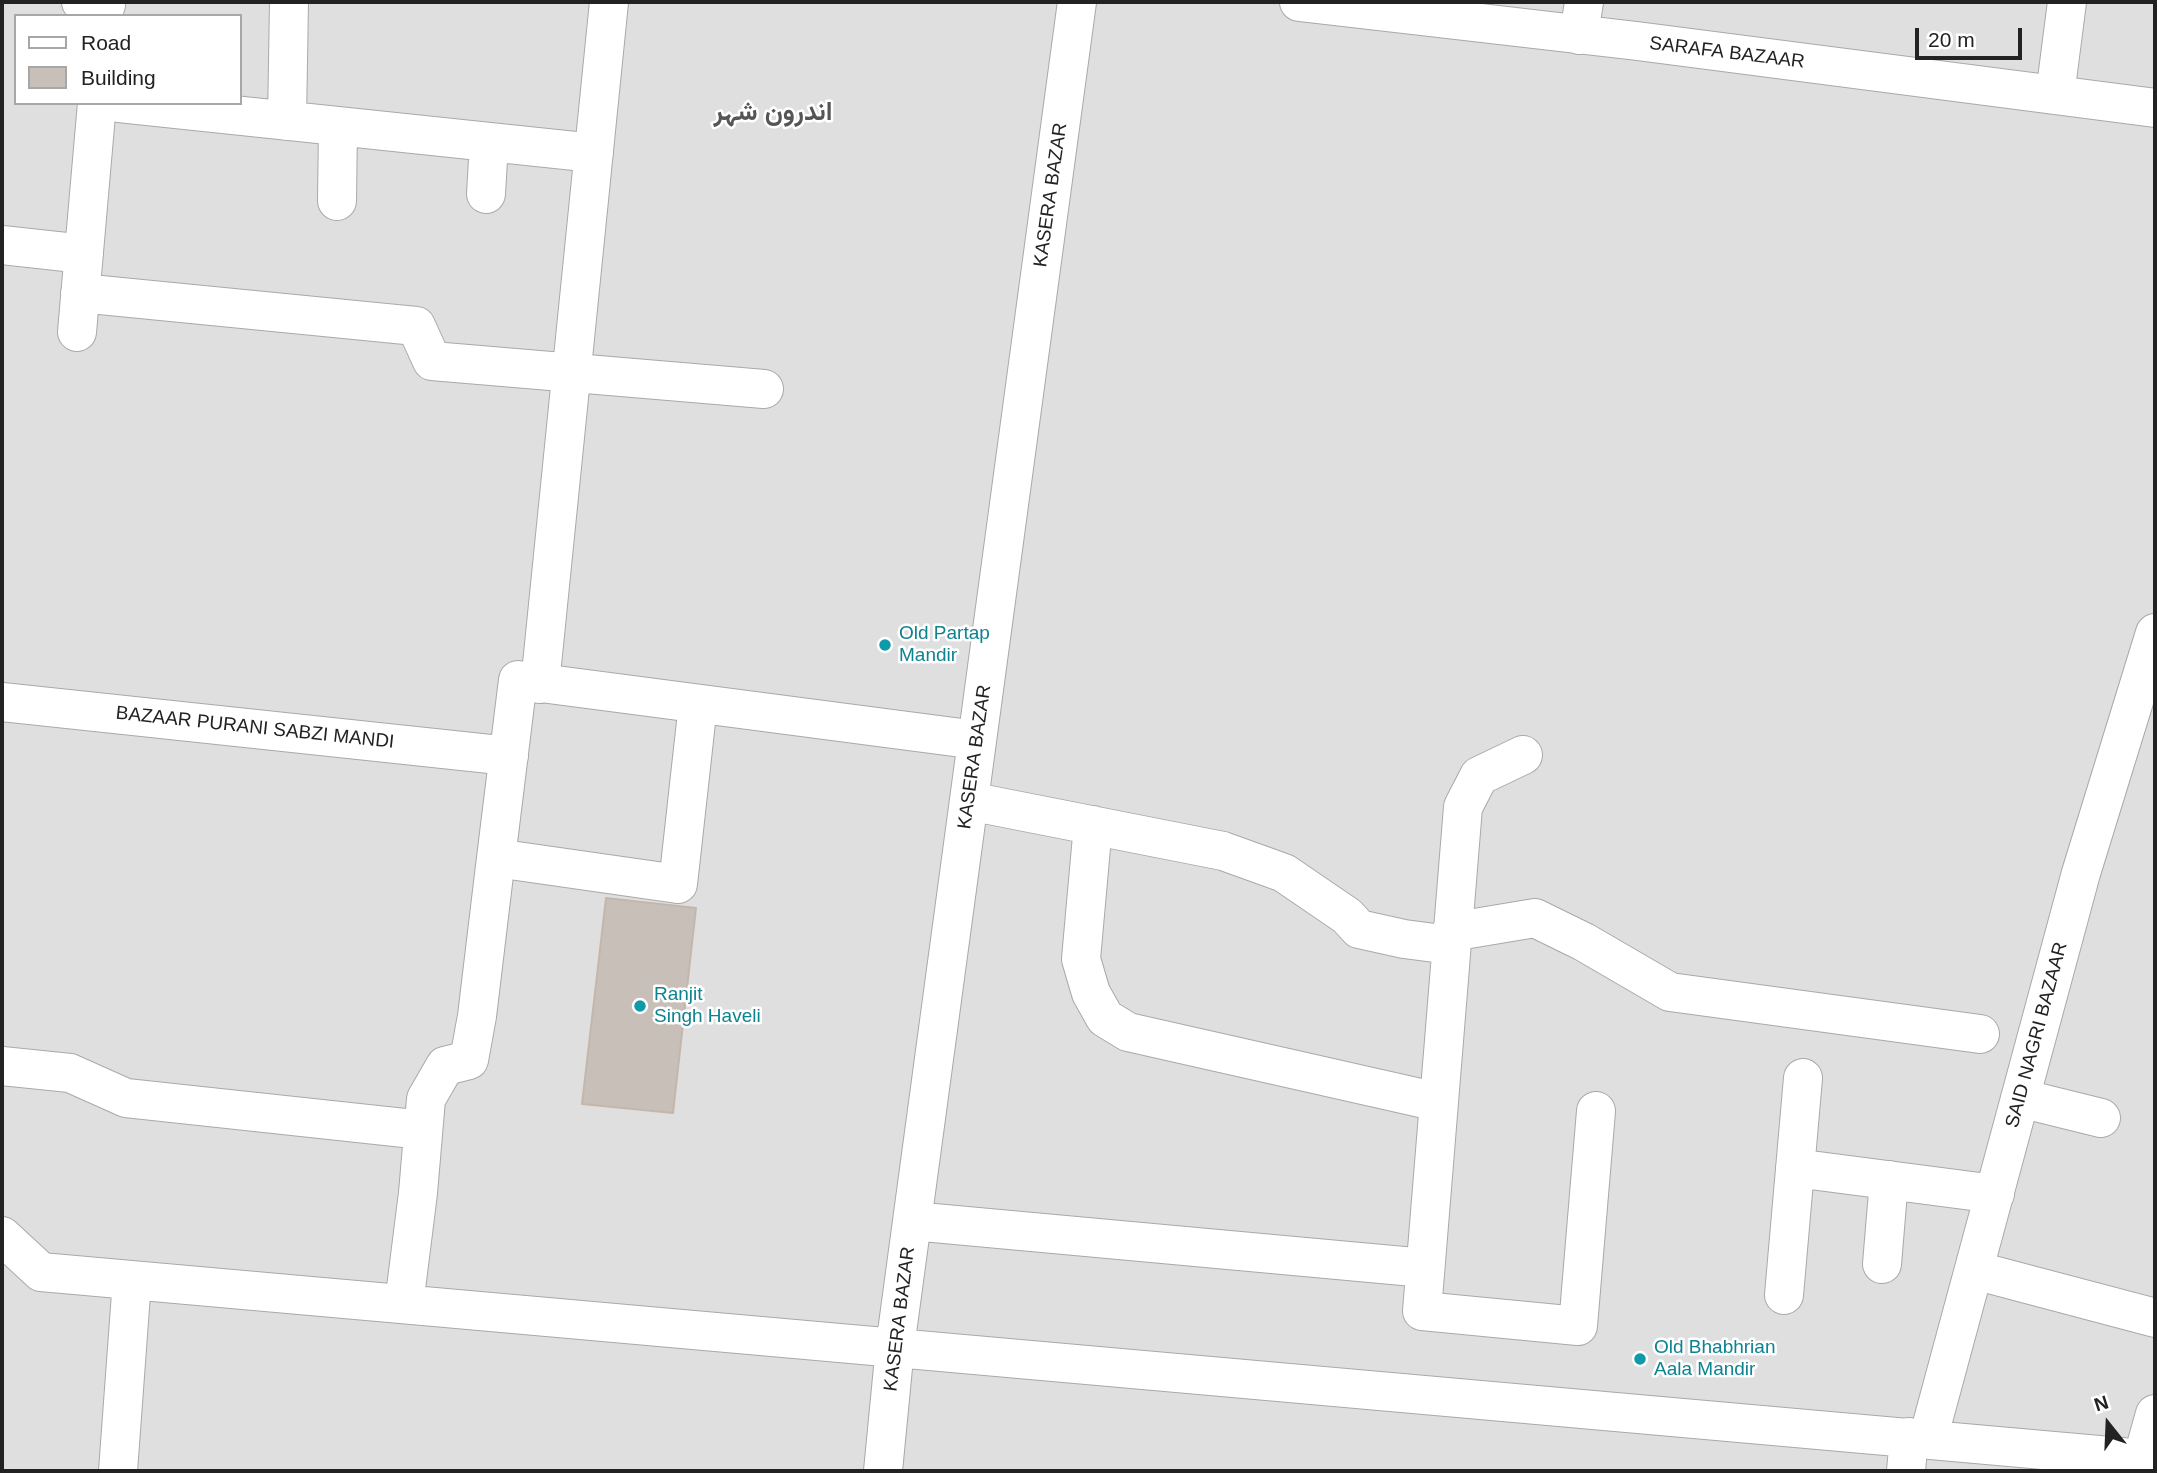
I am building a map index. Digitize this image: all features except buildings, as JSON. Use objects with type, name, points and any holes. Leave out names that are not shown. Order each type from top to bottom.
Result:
[{"type":"street","points":[[287,121],[289,2]]},
{"type":"street","points":[[540,684],[609,2]]},
{"type":"street","name":"KASERA BAZAR","points":[[883,1471],[895,1347],[1077,2]]},
{"type":"street","name":"SARAFA BAZAAR","points":[[1299,2],[1581,18],[2055,95],[2155,108]]},
{"type":"street","points":[[2055,95],[2067,2]]},
{"type":"street","points":[[77,332],[97,105]]},
{"type":"street","points":[[138,105],[594,153]]},
{"type":"street","points":[[337,201],[338,126]]},
{"type":"street","points":[[486,194],[489,142]]},
{"type":"street","points":[[2,245],[84,254]]},
{"type":"street","points":[[80,293],[416,326],[432,361],[764,389]]},
{"type":"street","name":"SAID NAGRI BAZAAR","points":[[1914,1449],[1974,1270],[2081,873],[2155,633]]},
{"type":"street","points":[[404,1304],[426,1099],[445,1066],[469,1060],[477,1016],[518,680],[977,740]]},
{"type":"street","name":"BAZAAR PURANI SABZI MANDI","points":[[2,702],[509,757]]},
{"type":"street","points":[[496,858],[678,884],[698,704]]},
{"type":"street","points":[[1523,755],[1479,775],[1463,807],[1422,1311],[1578,1326],[1596,1111]]},
{"type":"street","points":[[969,801],[1223,851],[1284,873],[1347,916],[1359,929],[1404,939],[1451,939],[1535,918],[1584,942],[1670,992],[1980,1034]]},
{"type":"street","points":[[1093,825],[1081,959],[1091,993],[1105,1018],[1128,1032],[1438,1102]]},
{"type":"street","points":[[2,1066],[70,1073],[127,1098],[423,1130]]},
{"type":"street","points":[[1784,1296],[1803,1078]]},
{"type":"street","points":[[2020,1098],[2101,1118]]},
{"type":"street","points":[[1795,1168],[1995,1194]]},
{"type":"street","points":[[1882,1264],[1889,1181]]},
{"type":"street","points":[[912,1221],[1425,1268]]},
{"type":"street","points":[[2,1236],[41,1272],[895,1347],[1914,1449],[2146,1463],[2155,1414]]},
{"type":"street","points":[[1974,1270],[2155,1318]]},
{"type":"street","points":[[118,1471],[132,1280]]},
{"type":"shaded area","points":[[2,2],[2155,2],[2155,1471],[2,1471]]},
{"type":"place","name":"Old Partap Mandir","points":[[885,645]]},
{"type":"place","name":"Ranjit Singh Haveli","points":[[640,1006]]},
{"type":"place","name":"Old Bhabhrian Aala Mandir","points":[[1640,1359]]},
{"type":"district","name":"اندرون شہر","points":[[773,113]]}]
